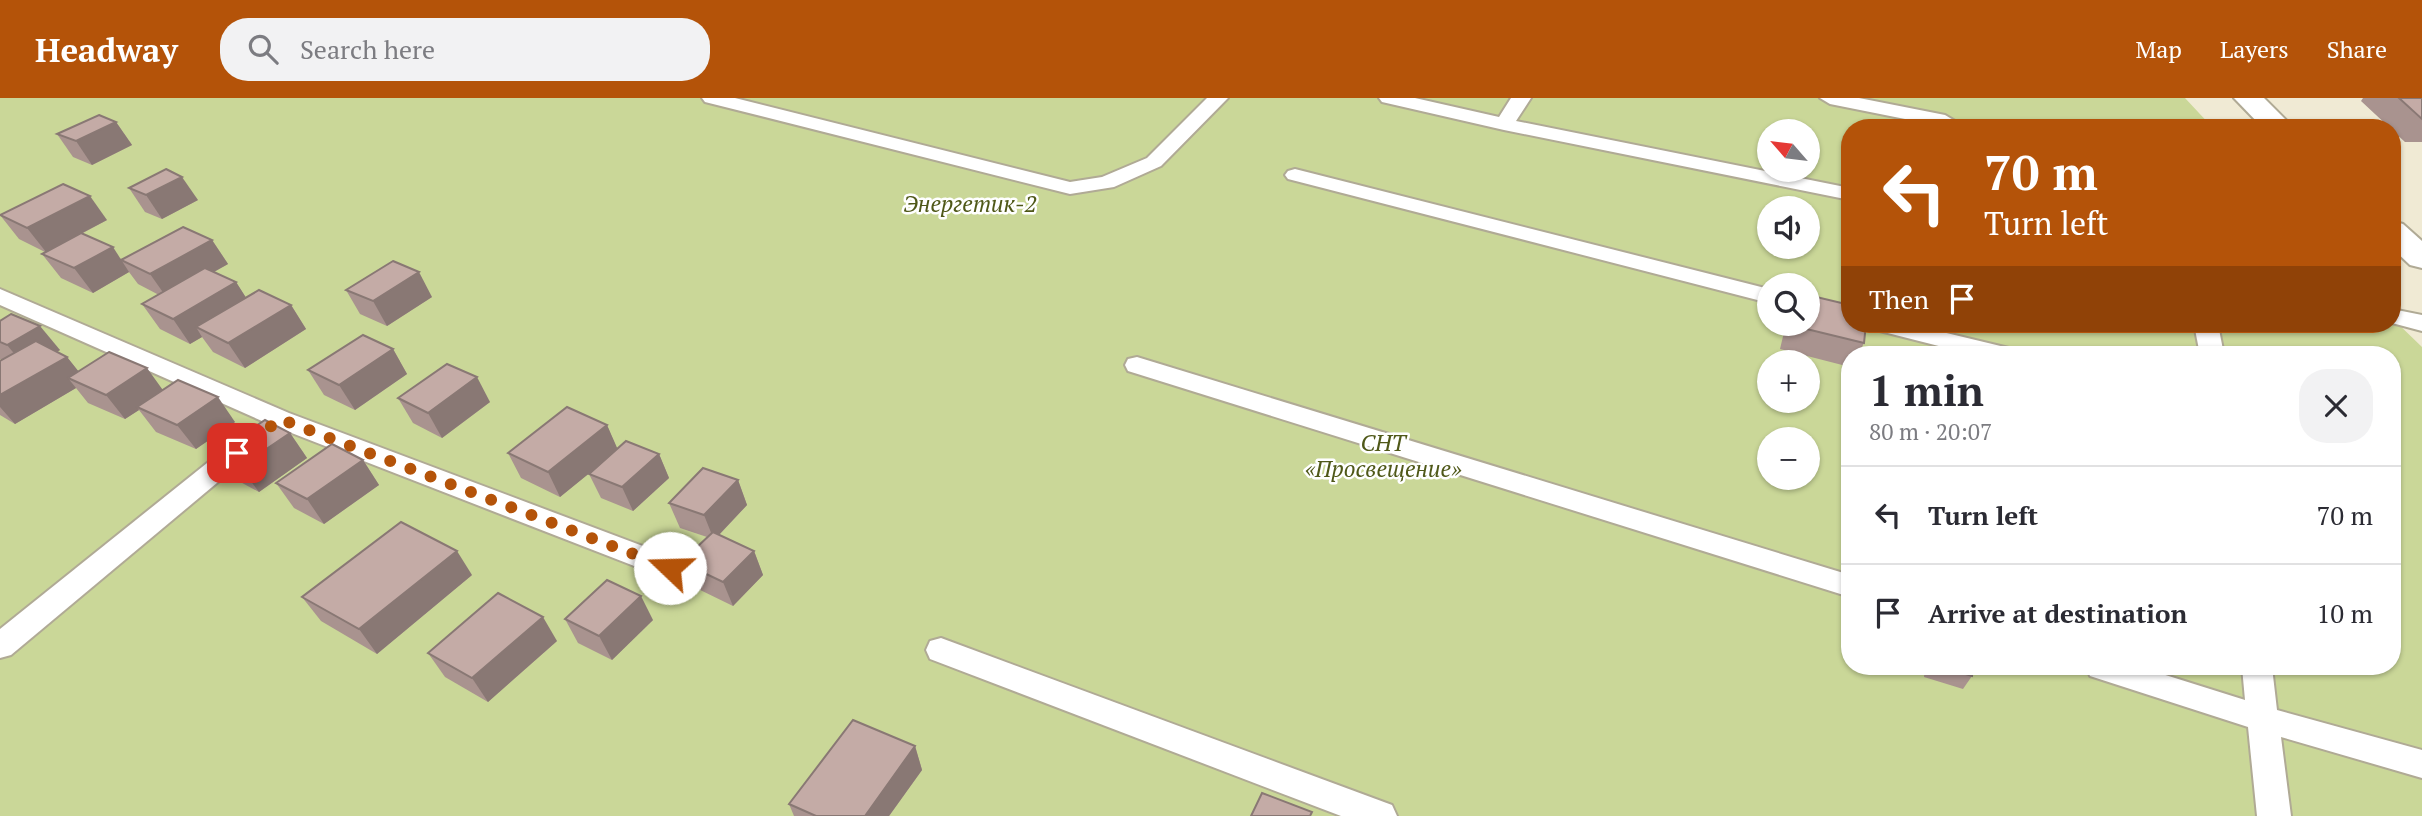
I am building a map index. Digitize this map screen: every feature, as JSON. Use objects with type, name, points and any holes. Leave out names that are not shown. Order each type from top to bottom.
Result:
[{"type":"street","points":[[2248,98],[2270,119]]},
{"type":"street","points":[[2401,239],[2422,258]]},
{"type":"lane","points":[[712,98],[1070,188],[1107,183],[1154,162],[1218,98]]},
{"type":"lane","points":[[1389,98],[1841,192]]},
{"type":"lane","points":[[1504,124],[1521,98]]},
{"type":"lane","points":[[1830,98],[1935,119]]},
{"type":"lane","points":[[1295,175],[1757,293]]},
{"type":"lane","points":[[0,296],[280,419],[670,568]]},
{"type":"lane","points":[[2401,318],[2422,323]]},
{"type":"lane","points":[[1916,333],[1968,346]]},
{"type":"lane","points":[[1137,365],[1841,583]]},
{"type":"lane","points":[[2,642],[280,419]]},
{"type":"lane","points":[[941,650],[1380,816]]},
{"type":"lane","points":[[2126,675],[2263,719],[2422,764]]},
{"type":"lane","points":[[2258,675],[2274,816]]},
{"type":"green space","points":[[0,98],[2185,98],[2205,119],[1841,119],[1841,333],[2401,333],[2401,327],[2422,347],[2422,816],[0,816]]},
{"type":"building","points":[[2399,98],[2422,98],[2422,119]]},
{"type":"building","points":[[99,115],[116,122],[76,141],[57,134]]},
{"type":"building","points":[[166,169],[182,177],[146,195],[129,188]]},
{"type":"building","points":[[63,184],[90,196],[27,228],[0,215]]},
{"type":"building","points":[[183,227],[212,240],[150,274],[121,260]]},
{"type":"building","points":[[81,233],[113,247],[74,268],[42,254]]},
{"type":"building","points":[[393,261],[419,272],[373,301],[346,290]]},
{"type":"building","points":[[205,268],[236,282],[173,319],[142,304]]},
{"type":"building","points":[[259,290],[291,305],[228,343],[196,327]]},
{"type":"building","points":[[1820,298],[1841,303],[1841,333],[1865,333],[1864,343],[1820,332]]},
{"type":"building","points":[[11,314],[40,326],[7,345],[0,342],[0,321]]},
{"type":"building","points":[[363,335],[393,349],[339,385],[308,370]]},
{"type":"building","points":[[36,341],[67,357],[0,395],[0,361]]},
{"type":"building","points":[[109,352],[147,368],[106,395],[68,378]]},
{"type":"building","points":[[447,364],[477,377],[428,413],[398,398]]},
{"type":"building","points":[[178,380],[218,397],[177,425],[137,407]]},
{"type":"building","points":[[567,407],[607,425],[548,472],[508,453]]},
{"type":"building","points":[[265,420],[290,433],[240,467],[215,453]]},
{"type":"building","points":[[626,441],[659,454],[622,487],[589,474]]},
{"type":"building","points":[[332,444],[363,460],[307,499],[276,483]]},
{"type":"building","points":[[703,468],[738,480],[704,515],[669,503]]},
{"type":"building","points":[[401,522],[457,551],[359,629],[302,597]]},
{"type":"building","points":[[713,532],[754,551],[723,582],[681,562]]},
{"type":"building","points":[[607,580],[641,596],[599,636],[565,619]]},
{"type":"building","points":[[498,593],[543,617],[472,678],[428,653]]},
{"type":"building","points":[[853,720],[915,746],[865,816],[816,816],[789,804]]},
{"type":"building","points":[[1262,793],[1312,812],[1310,816],[1251,816]]},
{"type":"route","points":[[237,453],[280,419],[670,568]]},
{"type":"park label","name":"Энергетик-2","points":[[970,204]]},
{"type":"park label","name":"СНТ «Просвещение»","points":[[1383,456]]}]
